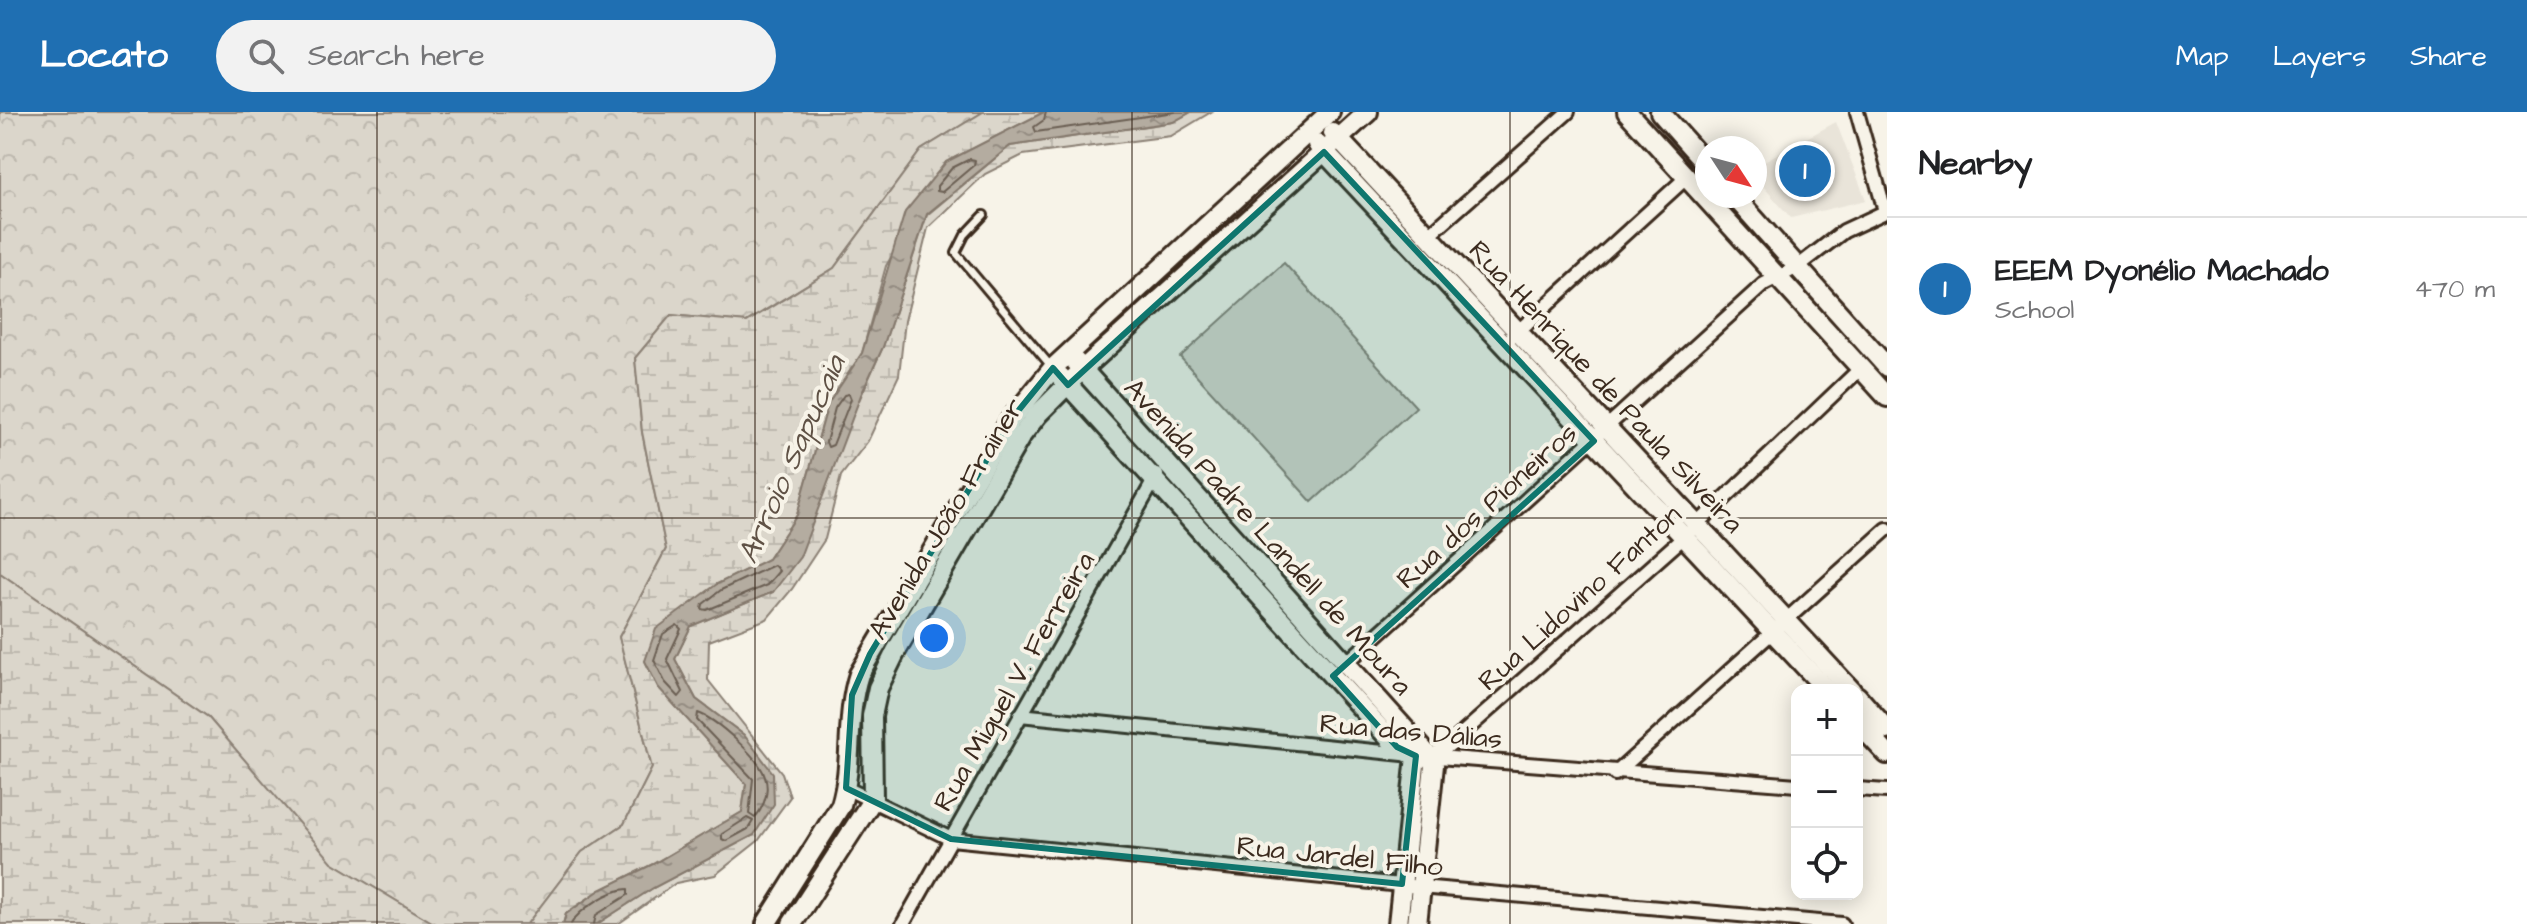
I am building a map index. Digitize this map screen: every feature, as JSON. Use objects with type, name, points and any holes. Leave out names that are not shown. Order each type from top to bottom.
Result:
[{"type":"street","name":"Avenida João Frainer","points":[[873,799],[872,716],[884,676],[1021,436],[1082,370],[1368,112]]},
{"type":"street","points":[[1428,236],[1568,112]]},
{"type":"street","points":[[1627,112],[1887,397]]},
{"type":"street","points":[[1660,112],[1695,151]]},
{"type":"street","points":[[1778,275],[1796,268],[1844,231],[1886,211],[1857,112]]},
{"type":"street","name":"Avenida João Frainer","points":[[766,924],[833,821],[846,788],[852,695],[859,674],[1010,421],[1068,352],[1326,116]]},
{"type":"street","name":"Rua Henrique de Paula Silveira","points":[[1326,116],[1339,139],[1428,236],[1510,338],[1537,380],[1697,522],[1823,684]]},
{"type":"street","name":"Rua Henrique de Paula Silveira","points":[[1307,133],[1510,338],[1551,367],[1684,537],[1844,684]]},
{"type":"street","points":[[1510,338],[1687,177]]},
{"type":"street","points":[[1744,208],[1887,367]]},
{"type":"street","name":"Rua dos Pioneiros","points":[[1333,676],[1778,275]]},
{"type":"street","name":"Avenida Padre Landell de Moura","points":[[1068,352],[1163,461],[1348,661],[1422,756]]},
{"type":"street","points":[[1537,380],[1551,367]]},
{"type":"street","name":"Avenida Padre Landell de Moura","points":[[1053,368],[1397,747],[1422,756]]},
{"type":"street","name":"Rua Lidovino Fanton","points":[[1422,756],[1447,747],[1684,537],[1861,368]]},
{"type":"street","name":"Rua Miguel V. Ferreira","points":[[903,924],[1154,482],[1163,461]]},
{"type":"street","points":[[1615,774],[1887,529]]},
{"type":"street","points":[[1863,701],[1883,717]]},
{"type":"street","name":"Rua das Dálias","points":[[1020,715],[1615,774],[1791,785]]},
{"type":"street","points":[[1863,728],[1887,754]]},
{"type":"street","points":[[1417,924],[1411,886],[1422,756]]},
{"type":"street","name":"Rua Jardel Filho","points":[[846,788],[951,839],[1411,886],[1842,924]]},
{"type":"street","points":[[1863,789],[1887,791]]},
{"type":"street","points":[[792,924],[873,799]]},
{"type":"street","points":[[1398,924],[1411,886]]},
{"type":"lane","points":[[984,215],[965,235],[956,253],[1053,368]]},
{"type":"highlighted area","points":[[1324,152],[1594,441],[1333,676],[1397,747],[1416,756],[1402,884],[951,839],[846,788],[852,695],[870,654],[1010,421],[1053,368],[1068,385]]},
{"type":"shaded area","points":[[1836,122],[1866,200],[1791,218],[1767,191],[1767,159]]},
{"type":"green space","points":[[0,112],[983,112],[921,150],[834,268],[746,322],[671,315],[635,358],[642,432],[666,549],[619,637],[652,768],[624,824],[582,852],[527,924],[435,924],[330,861],[208,717],[0,573]]},
{"type":"green space","points":[[983,112],[1044,112],[946,162],[886,266],[862,353],[828,404],[797,515],[768,559],[717,584],[645,661],[658,687],[746,784],[742,812],[653,864],[600,890],[566,913],[563,924],[527,924],[582,852],[624,824],[652,768],[619,637],[666,549],[642,432],[635,358],[671,315],[747,322],[834,268],[921,150]]},
{"type":"green space","points":[[1191,112],[1211,112],[1171,136],[1023,155],[985,174],[928,228],[905,321],[899,375],[868,441],[841,476],[825,539],[792,589],[767,619],[709,641],[708,680],[782,773],[790,797],[758,841],[715,875],[676,883],[618,924],[597,924],[653,888],[754,835],[744,735],[696,699],[675,659],[691,626],[773,592],[883,347],[927,215],[1010,146],[1173,122]]},
{"type":"green space","points":[[1284,263],[1416,407],[1312,502],[1180,357]]},
{"type":"green space","points":[[0,573],[208,717],[332,862],[435,924],[0,924]]},
{"type":"water","points":[[1044,112],[1191,112],[1173,122],[1010,146],[927,214],[883,347],[861,395],[800,557],[773,592],[691,626],[675,659],[696,699],[744,735],[773,773],[774,804],[754,835],[653,888],[597,924],[563,924],[566,914],[600,890],[653,864],[742,812],[746,784],[658,687],[645,661],[656,629],[717,584],[768,559],[797,515],[828,404],[862,353],[905,212],[946,162]]},
{"type":"place","name":"EEEM Dyonélio Machado","points":[[1805,171]]},
{"type":"water label","name":"Arroio Sapucaia","points":[[791,459]]}]
